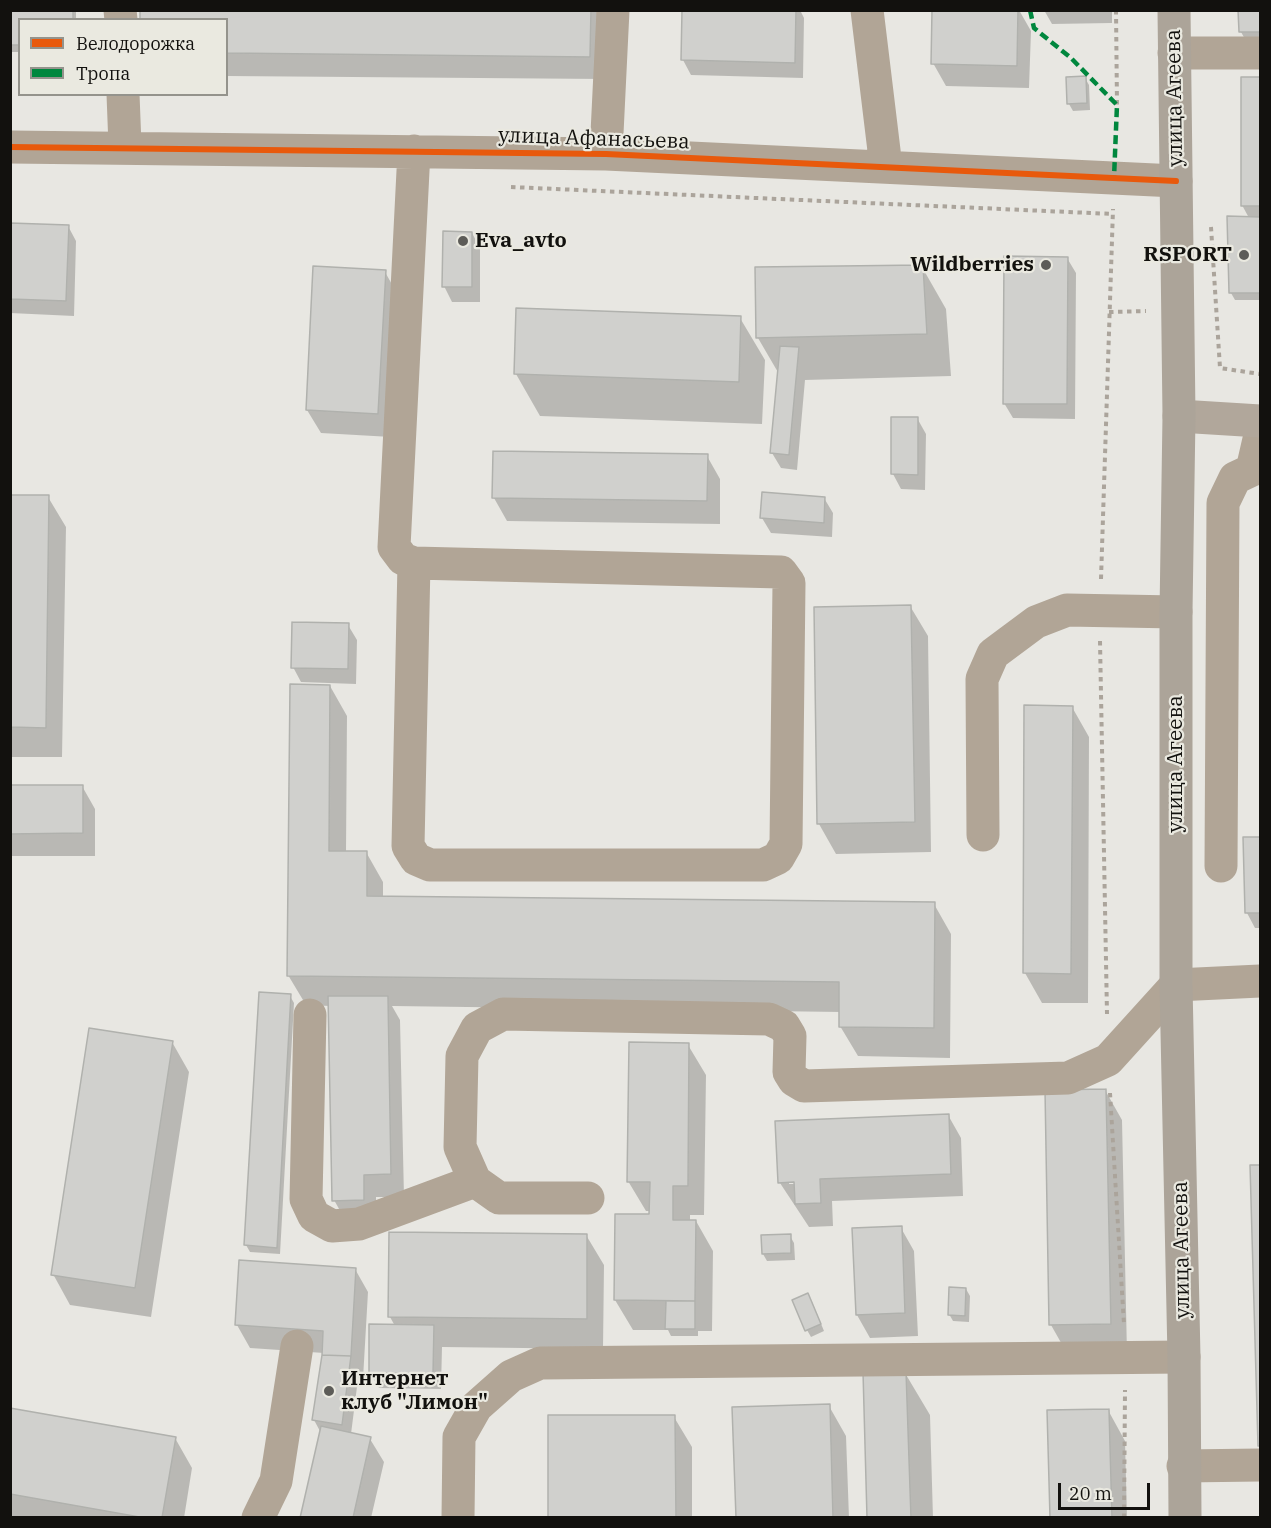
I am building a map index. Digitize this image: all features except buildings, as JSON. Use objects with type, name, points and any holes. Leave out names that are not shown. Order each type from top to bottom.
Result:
[{"type":"highway","name":"улица Агеева","points":[[1174,10],[1179,416],[1176,612],[1176,985],[1185,1518]]},
{"type":"main road","points":[[1179,416],[1260,421]]},
{"type":"street","points":[[606,154],[613,10]]},
{"type":"street","points":[[867,10],[886,167]]},
{"type":"street","points":[[1174,53],[1260,52]]},
{"type":"street","points":[[123,96],[125,146]]},
{"type":"street","name":"улица Афанасьева","points":[[10,147],[125,146],[606,154],[1176,181]]},
{"type":"street","points":[[414,151],[394,547],[403,559],[414,563],[781,572],[789,583],[786,844],[777,858],[763,866],[430,864],[416,859],[408,846],[414,563]]},
{"type":"street","points":[[1221,866],[1223,502],[1235,478],[1252,470],[1260,435]]},
{"type":"street","points":[[983,835],[982,679],[993,654],[1036,622],[1067,610],[1176,612]]},
{"type":"street","points":[[588,1198],[499,1198],[475,1181],[460,1146],[462,1056],[477,1028],[503,1014],[769,1019],[784,1026],[790,1036],[789,1072],[794,1080],[804,1086],[1068,1078],[1108,1060],[1176,985],[1260,981]]},
{"type":"street","points":[[310,1015],[306,1199],[314,1216],[332,1226],[359,1224],[475,1181]]},
{"type":"street","points":[[258,1518],[276,1481],[297,1347]]},
{"type":"street","points":[[458,1518],[459,1437],[476,1407],[511,1376],[540,1364],[1184,1357]]},
{"type":"street","points":[[1183,1466],[1260,1465]]},
{"type":"path","points":[[1116,10],[1118,105]]},
{"type":"path","points":[[1114,178],[1100,610],[1108,1060],[1126,1357],[1124,1518]]},
{"type":"path","points":[[507,187],[1113,214]]},
{"type":"path","points":[[1211,218],[1220,368],[1260,374]]},
{"type":"marked path","points":[[1030,10],[1034,28],[1071,58],[1117,105],[1114,178]]},
{"type":"cycle path","points":[[10,147],[606,154],[1176,181]]},
{"type":"place","name":"Eva_avto","points":[[463,241]]},
{"type":"place","name":"RSPORT","points":[[1244,255]]},
{"type":"place","name":"Wildberries","points":[[1046,265]]},
{"type":"place","name":"Интернет клуб \"Лимон\"","points":[[329,1391]]}]
